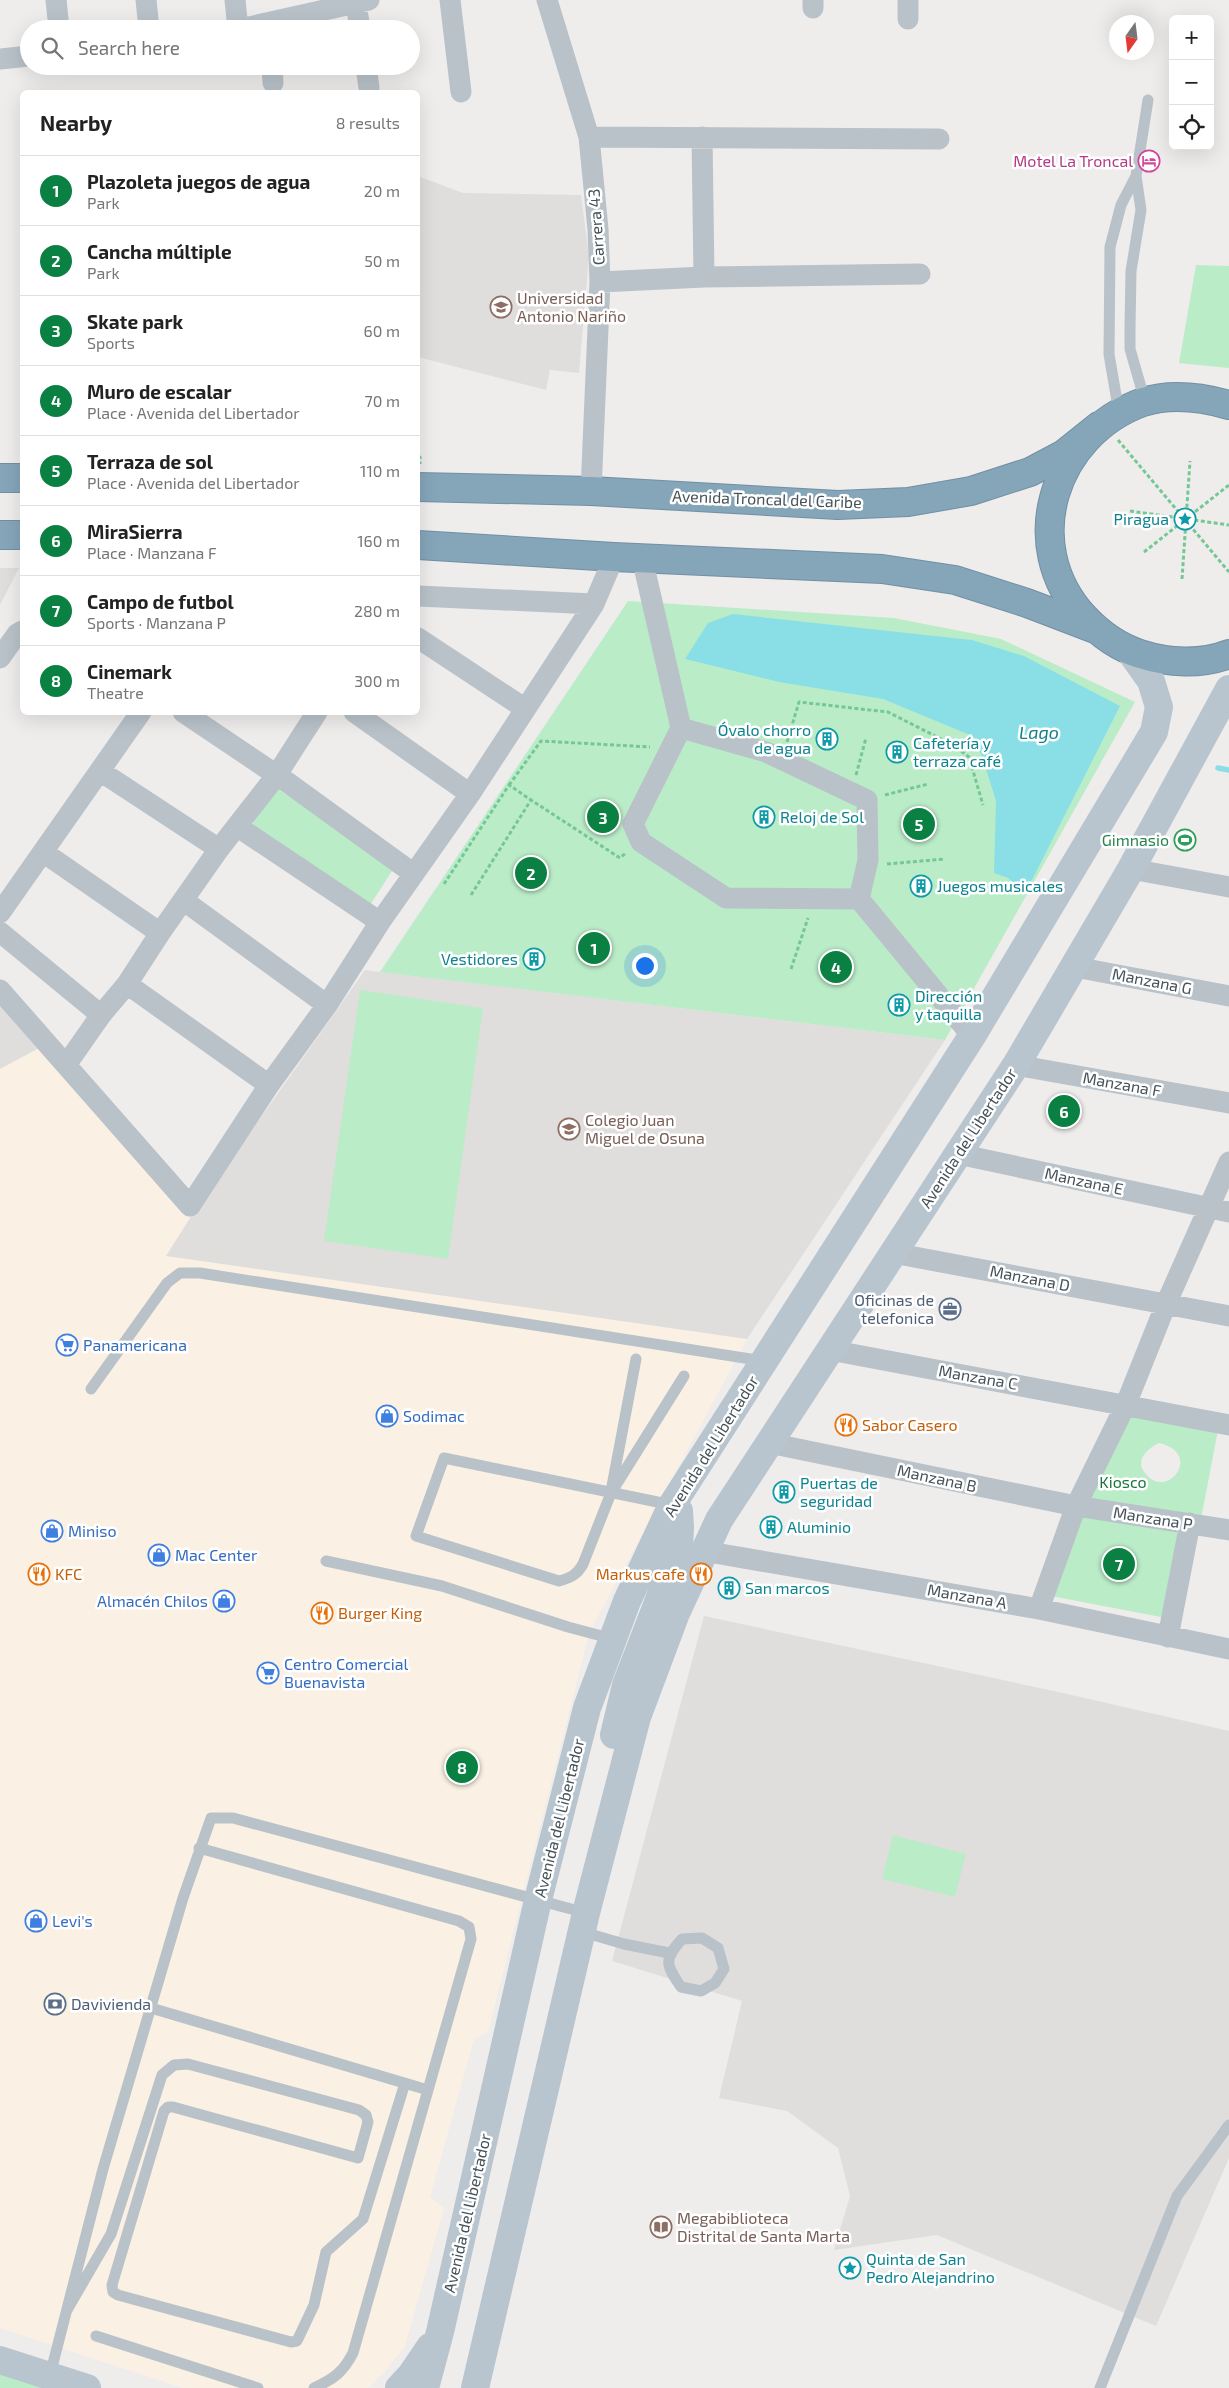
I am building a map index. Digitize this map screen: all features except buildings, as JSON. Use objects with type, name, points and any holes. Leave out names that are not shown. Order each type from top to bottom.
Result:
[{"type":"highway","points":[[1095,629],[1076,608],[1061,582],[1052,555],[1050,526],[1053,498],[1063,471],[1078,446],[1145,402],[1174,397],[1189,397],[1204,398],[1229,405]]},
{"type":"highway","name":"Avenida Troncal del Caribe","points":[[420,477],[591,491],[838,505],[908,502],[971,491],[1030,472],[1111,426]]},
{"type":"highway","points":[[0,478],[20,478]]},
{"type":"highway","points":[[0,535],[20,535]]},
{"type":"highway","points":[[420,545],[614,557],[891,570],[955,580],[1027,603],[1095,629],[1129,650],[1152,658],[1177,662],[1202,661],[1229,654]]},
{"type":"main road","name":"Avenida del Libertador","points":[[425,2388],[440,2332],[538,1900],[587,1708],[627,1601],[672,1505],[972,1036],[1154,732],[1159,707],[1151,681],[1129,650]]},
{"type":"main road","name":"Avenida del Libertador","points":[[475,2388],[584,1922],[637,1717],[676,1613],[703,1551],[719,1520],[1016,1066],[1131,869],[1229,689]]},
{"type":"main road","points":[[614,1803],[609,1753],[626,1685],[679,1548],[679,1511],[672,1505]]},
{"type":"main road","points":[[399,2388],[412,2375],[440,2332]]},
{"type":"main road","points":[[0,2360],[87,2388]]},
{"type":"street","points":[[56,0],[58,20]]},
{"type":"street","points":[[146,0],[148,20]]},
{"type":"street","points":[[235,0],[238,20]]},
{"type":"street","points":[[450,0],[461,92]]},
{"type":"street","name":"Carrera 43","points":[[547,0],[589,137],[598,229],[600,282],[591,491]]},
{"type":"street","points":[[283,20],[322,5],[363,2],[361,20]]},
{"type":"street","points":[[0,59],[20,57]]},
{"type":"street","points":[[367,75],[369,88]]},
{"type":"street","points":[[589,137],[939,139]]},
{"type":"street","points":[[702,137],[704,277]]},
{"type":"street","points":[[600,282],[704,277],[920,274]]},
{"type":"street","points":[[0,990],[190,1206],[269,1085],[327,1005],[380,922],[470,794],[524,708],[594,604],[614,557]]},
{"type":"street","points":[[642,558],[681,728],[633,824],[641,842],[726,898],[859,898]]},
{"type":"street","points":[[420,596],[594,604]]},
{"type":"street","points":[[0,658],[20,632]]},
{"type":"street","points":[[420,639],[524,708]]},
{"type":"street","points":[[0,914],[139,715]]},
{"type":"street","points":[[187,715],[414,874]]},
{"type":"street","points":[[66,1064],[101,1015],[127,984],[219,849],[276,776],[315,715]]},
{"type":"street","points":[[358,715],[470,794]]},
{"type":"street","points":[[681,728],[766,752],[860,796],[866,865],[859,898]]},
{"type":"street","points":[[100,771],[219,849]]},
{"type":"street","points":[[238,827],[380,922]]},
{"type":"street","points":[[43,852],[160,933]]},
{"type":"street","points":[[1131,869],[1229,888]]},
{"type":"street","points":[[859,898],[972,1036]]},
{"type":"street","points":[[183,900],[327,1005]]},
{"type":"street","points":[[0,932],[101,1015]]},
{"type":"street","name":"Manzana G","points":[[1075,967],[1229,996]]},
{"type":"street","points":[[127,984],[269,1085]]},
{"type":"street","name":"Manzana F","points":[[1016,1066],[1229,1103]]},
{"type":"street","name":"Manzana E","points":[[958,1154],[1219,1210]]},
{"type":"street","points":[[1039,1609],[1076,1506],[1126,1404],[1166,1304],[1219,1210],[1229,1162]]},
{"type":"street","name":"Manzana D","points":[[894,1253],[1229,1316]]},
{"type":"street","name":"Manzana C","points":[[830,1350],[1126,1404],[1229,1425]]},
{"type":"street","name":"Manzana B","points":[[769,1444],[1076,1506]]},
{"type":"street","name":"Manzana P","points":[[1076,1506],[1229,1530]]},
{"type":"street","points":[[1168,1637],[1190,1523]]},
{"type":"street","name":"Manzana A","points":[[703,1551],[1039,1609],[1229,1649]]},
{"type":"lane","points":[[1145,402],[1130,349],[1131,271],[1141,210],[1136,176],[1148,100]]},
{"type":"lane","points":[[1111,426],[1109,354],[1110,247],[1121,205],[1136,176]]},
{"type":"lane","points":[[91,1389],[167,1283],[180,1273],[200,1273],[764,1361]]},
{"type":"lane","points":[[611,1493],[636,1359]]},
{"type":"lane","points":[[672,1505],[611,1493],[444,1458],[416,1536],[559,1581],[578,1573],[611,1493],[684,1376]]},
{"type":"lane","points":[[326,1561],[442,1586],[568,1627],[613,1639]]},
{"type":"lane","points":[[50,2376],[104,2169],[199,1848],[211,1818],[233,1818],[538,1900],[624,1944],[669,1953]]},
{"type":"lane","points":[[199,1848],[459,1922],[469,1927],[472,1939],[353,2353],[345,2368],[329,2381],[314,2388]]},
{"type":"lane","points":[[702,1938],[718,1948],[724,1969],[715,1984],[701,1991],[681,1987],[668,1968],[669,1953],[682,1939],[702,1938]]},
{"type":"lane","points":[[151,2008],[428,2090]]},
{"type":"lane","points":[[67,2310],[111,2234],[162,2075],[174,2065],[188,2064],[359,2110],[366,2115],[368,2122],[358,2158],[173,2106],[168,2107],[164,2111],[112,2285],[113,2292],[118,2295],[291,2342],[297,2340],[314,2306],[326,2252],[362,2219],[405,2083]]},
{"type":"lane","points":[[1100,2388],[1177,2196],[1229,2125]]},
{"type":"lane","points":[[96,2336],[258,2388]]},
{"type":"path","points":[[1111,426],[1229,572]]},
{"type":"path","points":[[1182,579],[1190,460]]},
{"type":"path","points":[[1144,552],[1229,485]]},
{"type":"path","points":[[1130,511],[1229,525]]},
{"type":"path","points":[[782,760],[799,702],[888,712],[953,745],[969,757],[983,806]]},
{"type":"path","points":[[866,738],[860,796],[928,784]]},
{"type":"path","points":[[444,884],[509,784],[541,741],[671,748]]},
{"type":"path","points":[[509,784],[620,858],[641,842]]},
{"type":"path","points":[[471,895],[531,800]]},
{"type":"path","points":[[866,865],[945,859]]},
{"type":"path","points":[[791,969],[815,898]]},
{"type":"shaded area","name":"Universidad Antonio Nariño","points":[[420,177],[463,193],[581,195],[589,256],[579,373],[550,370],[546,390],[420,358]]},
{"type":"shaded area","points":[[0,568],[19,568],[0,605]]},
{"type":"shaded area","name":"Colegio Juan Miguel de Osuna","points":[[365,970],[945,1040],[747,1339],[166,1256],[190,1218]]},
{"type":"shaded area","points":[[0,1000],[41,1047],[0,1069]]},
{"type":"shaded area","points":[[41,1047],[190,1218],[167,1256],[747,1339],[596,1620],[587,1641],[488,2032],[474,2039],[430,2197],[444,2208],[405,2346],[387,2369],[368,2388],[183,2388],[0,2328],[0,1069]]},
{"type":"shaded area","points":[[704,1616],[1063,1693],[1229,1731],[1229,2158],[1156,2326],[937,2235],[834,2250],[850,2196],[838,2148],[787,2111],[719,2098],[742,2001],[612,1961]]},
{"type":"green space","points":[[1196,265],[1229,266],[1229,368],[1179,363]]},
{"type":"green space","points":[[628,601],[894,618],[1001,639],[1135,702],[945,1040],[380,972]]},
{"type":"green space","points":[[276,788],[396,865],[370,905],[250,828]]},
{"type":"green space","points":[[360,990],[483,1008],[448,1259],[324,1241]]},
{"type":"green space","name":"Kiosco","points":[[1134,1411],[1218,1430],[1201,1519],[1089,1498]],"holes":[[[1159,1443],[1172,1448],[1179,1456],[1180,1465],[1177,1473],[1171,1479],[1163,1482],[1154,1480],[1145,1473],[1141,1464],[1147,1451]]]},
{"type":"green space","points":[[1079,1513],[1183,1532],[1166,1618],[1051,1596]]},
{"type":"green space","points":[[893,1835],[966,1854],[955,1897],[882,1879]]},
{"type":"green space","points":[[0,2372],[54,2388],[0,2388]]},
{"type":"water","name":"Lago","points":[[733,614],[972,640],[1024,656],[1120,706],[1031,882],[1021,890],[1008,878],[994,873],[996,801],[982,756],[970,735],[883,699],[779,682],[685,659],[708,623]]},
{"type":"waterway","points":[[1218,768],[1229,770]]},
{"type":"place","name":"Motel La Troncal","points":[[1149,161]]},
{"type":"place","name":"Universidad Antonio Nariño","points":[[501,307]]},
{"type":"place","name":"Piragua","points":[[1185,519]]},
{"type":"place","name":"Óvalo chorro de agua","points":[[827,739]]},
{"type":"place","name":"Cafetería y terraza café","points":[[897,752]]},
{"type":"place","name":"Skate park","points":[[603,817]]},
{"type":"place","name":"Reloj de Sol","points":[[764,817]]},
{"type":"place","name":"Terraza de sol","points":[[919,824]]},
{"type":"place","name":"Gimnasio","points":[[1185,840]]},
{"type":"place","name":"Cancha múltiple","points":[[531,873]]},
{"type":"place","name":"Juegos musicales","points":[[921,886]]},
{"type":"place","name":"Plazoleta juegos de agua","points":[[594,948]]},
{"type":"place","name":"Vestidores","points":[[534,959]]},
{"type":"place","name":"Muro de escalar","points":[[836,967]]},
{"type":"place","name":"Dirección y taquilla","points":[[899,1005]]},
{"type":"place","name":"MiraSierra","points":[[1064,1111]]},
{"type":"place","name":"Colegio Juan Miguel de Osuna","points":[[569,1129]]},
{"type":"place","name":"Oficinas de telefonica","points":[[950,1309]]},
{"type":"place","name":"Panamericana","points":[[67,1345]]},
{"type":"place","name":"Sodimac","points":[[387,1416]]},
{"type":"place","name":"Sabor Casero","points":[[846,1425]]},
{"type":"place","name":"Puertas de seguridad","points":[[784,1492]]},
{"type":"place","name":"Aluminio","points":[[771,1527]]},
{"type":"place","name":"Miniso","points":[[52,1531]]},
{"type":"place","name":"Mac Center","points":[[159,1555]]},
{"type":"place","name":"Campo de futbol","points":[[1119,1564]]},
{"type":"place","name":"KFC","points":[[39,1574]]},
{"type":"place","name":"Markus cafe","points":[[701,1574]]},
{"type":"place","name":"San marcos","points":[[729,1588]]},
{"type":"place","name":"Almacén Chilos","points":[[224,1601]]},
{"type":"place","name":"Burger King","points":[[322,1613]]},
{"type":"place","name":"Centro Comercial Buenavista","points":[[268,1673]]},
{"type":"place","name":"Cinemark","points":[[462,1767]]},
{"type":"place","name":"Levi's","points":[[36,1921]]},
{"type":"place","name":"Davivienda","points":[[55,2004]]},
{"type":"place","name":"Megabiblioteca Distrital de Santa Marta","points":[[661,2227]]},
{"type":"place","name":"Quinta de San Pedro Alejandrino","points":[[850,2268]]}]
